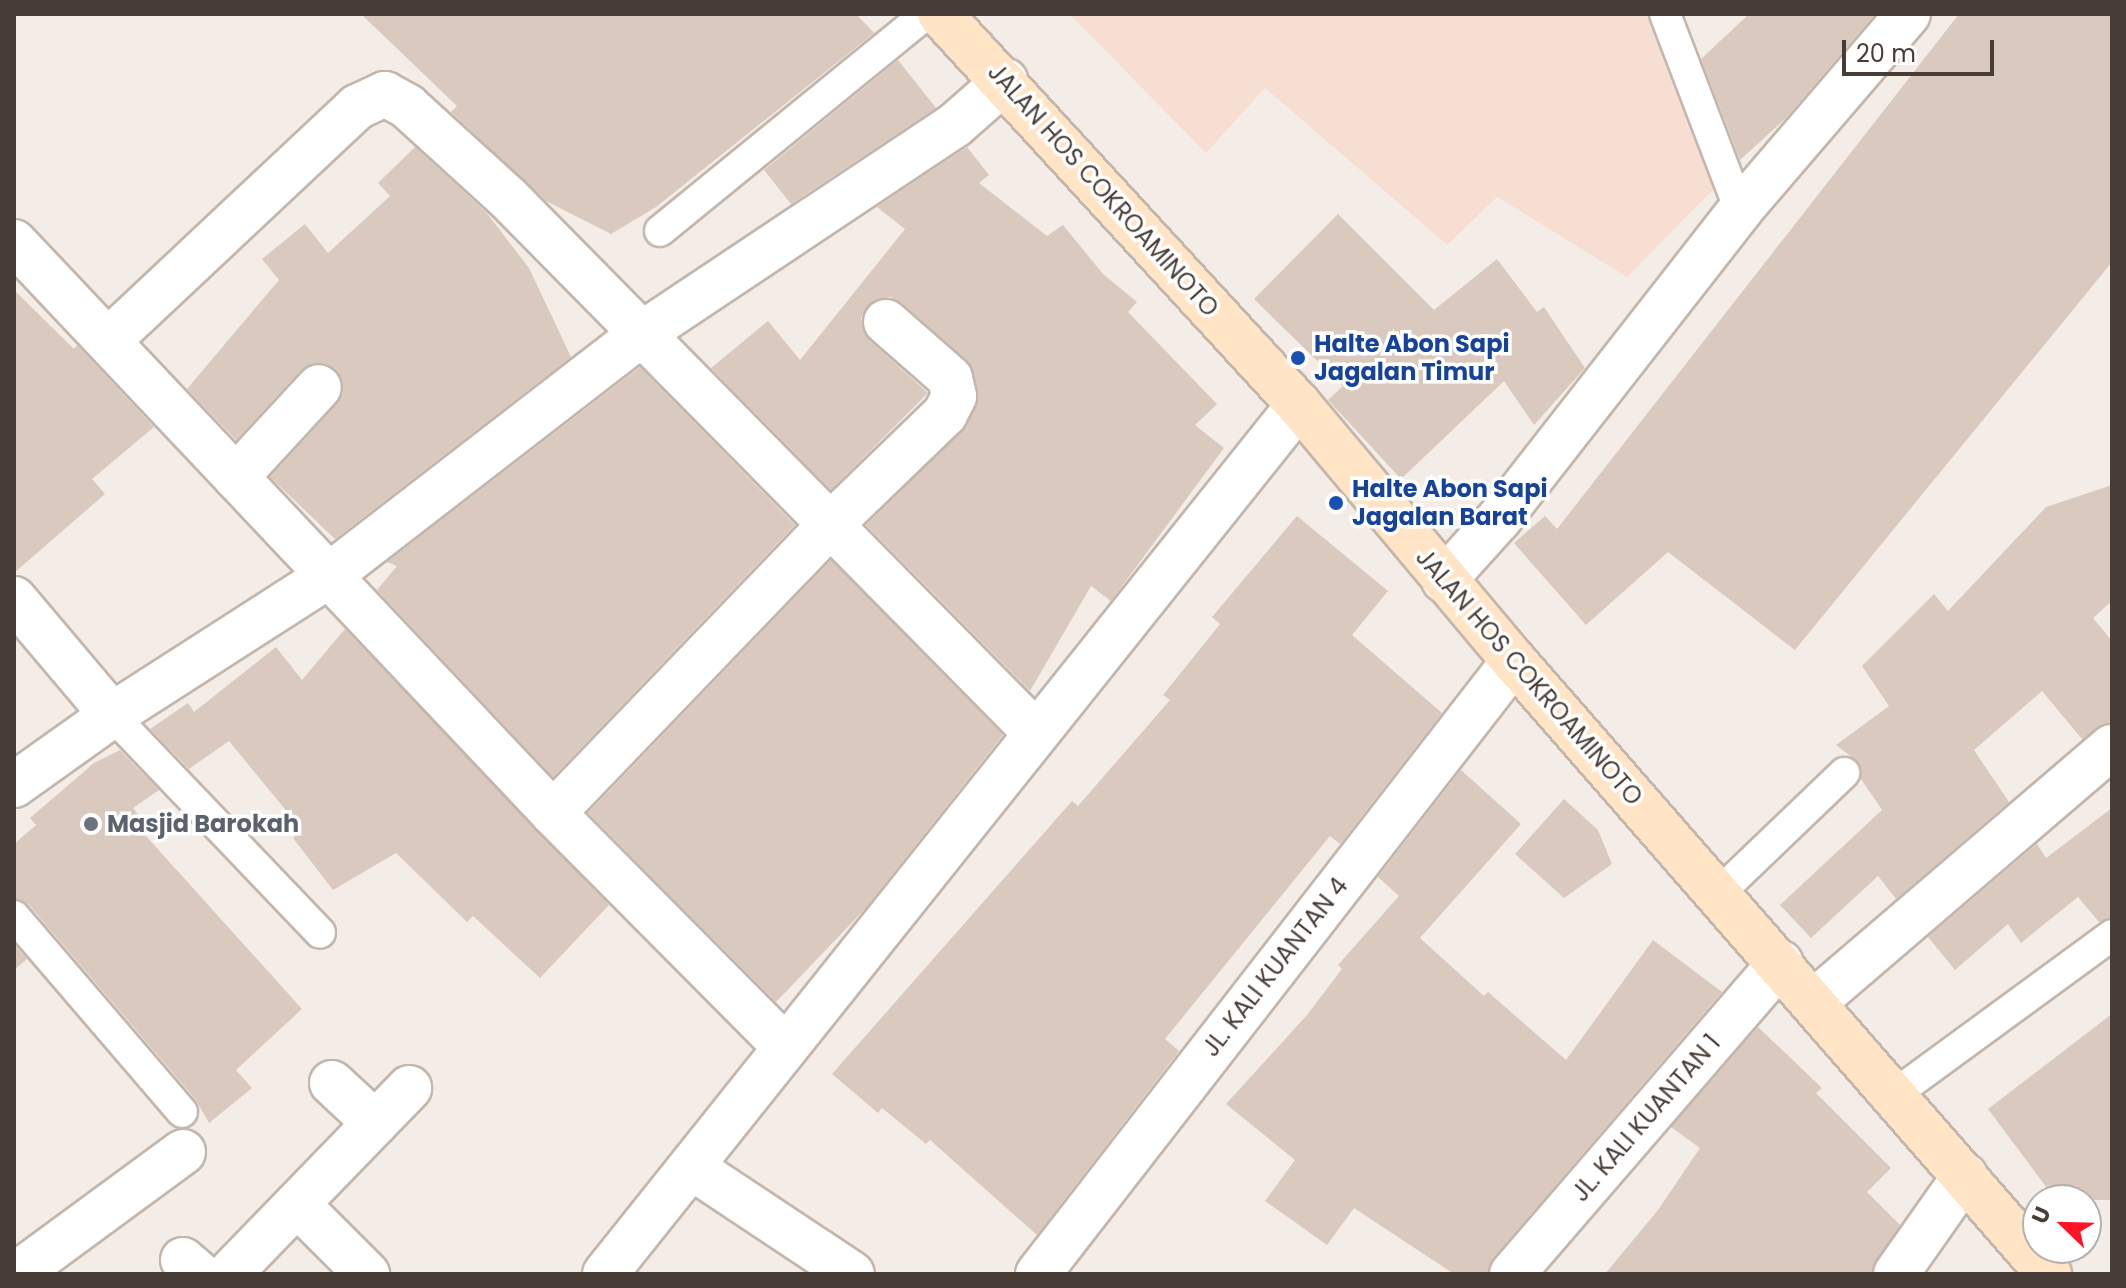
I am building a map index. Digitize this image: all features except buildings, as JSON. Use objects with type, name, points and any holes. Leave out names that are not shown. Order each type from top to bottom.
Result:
[{"type":"main road","name":"JALAN HOS COKROAMINOTO","points":[[940,14],[1005,81],[1299,405],[1444,580],[2049,1274]]},
{"type":"street","points":[[1444,580],[1499,519],[1740,210],[1908,14]]},
{"type":"street","points":[[14,785],[112,715],[327,577],[643,333],[955,125],[1005,81]]},
{"type":"street","points":[[110,339],[357,107],[385,94],[408,107],[485,177],[643,333],[829,526],[1036,733]]},
{"type":"street","points":[[14,242],[110,339],[327,577],[553,813],[785,1047]]},
{"type":"street","points":[[553,813],[829,526],[945,414],[954,396],[950,378],[886,322]]},
{"type":"street","points":[[236,477],[319,387]]},
{"type":"street","points":[[605,1274],[1299,405]]},
{"type":"street","points":[[14,599],[112,715]]},
{"type":"street","name":"JL. KALI KUANTAN 4","points":[[1038,1274],[1514,661]]},
{"type":"street","points":[[1814,1002],[2112,747]]},
{"type":"street","name":"JL. KALI KUANTAN 1","points":[[1512,1274],[1780,963]]},
{"type":"street","points":[[332,1083],[375,1123]]},
{"type":"street","points":[[229,1274],[409,1088]]},
{"type":"street","points":[[17,1274],[183,1132]]},
{"type":"street","points":[[691,1167],[852,1274]]},
{"type":"street","points":[[1896,1274],[1965,1176]]},
{"type":"street","points":[[298,1205],[367,1274]]},
{"type":"lane","points":[[660,231],[926,14]]},
{"type":"lane","points":[[1665,14],[1740,210]]},
{"type":"lane","points":[[112,715],[320,933]]},
{"type":"lane","points":[[1718,894],[1844,773]]},
{"type":"lane","points":[[14,916],[183,1132]]},
{"type":"lane","points":[[1895,1094],[2112,935]]},
{"type":"shaded area","points":[[1069,14],[1652,14],[1716,187],[1627,277],[1497,197],[1447,245],[1265,88],[1206,153]]},
{"type":"place","name":"Halte Abon Sapi Jagalan Timur","points":[[1298,358]]},
{"type":"place","name":"Halte Abon Sapi Jagalan Barat","points":[[1336,503]]},
{"type":"place","name":"Masjid Barokah","points":[[91,824]]}]
